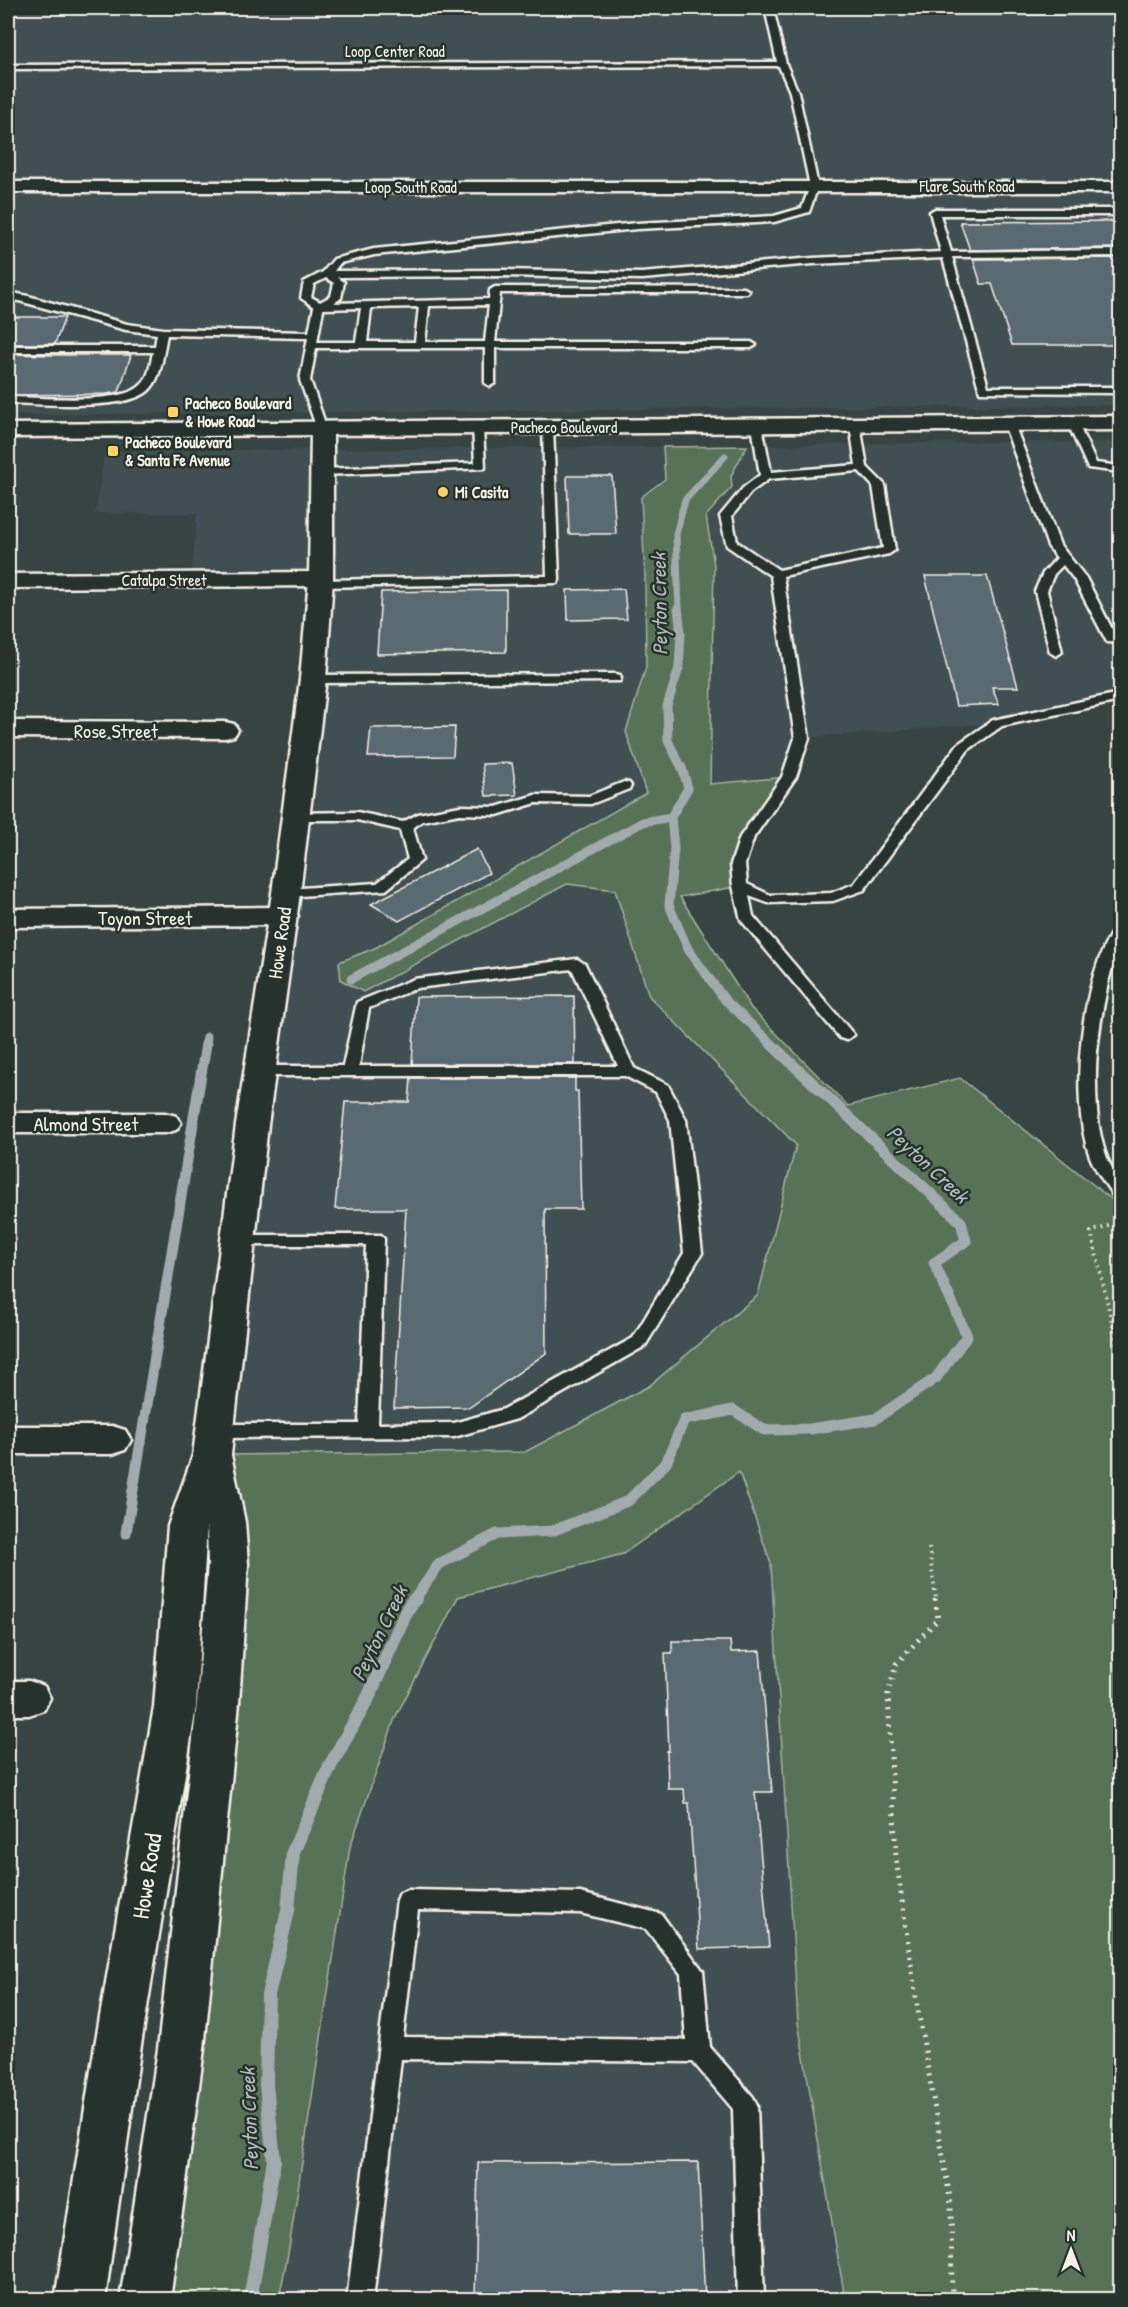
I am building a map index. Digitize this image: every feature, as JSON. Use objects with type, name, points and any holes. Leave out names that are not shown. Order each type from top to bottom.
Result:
[{"type":"street","name":"Flare South Road","points":[[814,186],[1120,187]]},
{"type":"street","name":"Loop South Road","points":[[8,187],[814,186]]},
{"type":"street","name":"Pacheco Boulevard","points":[[8,431],[1120,423]]},
{"type":"street","name":"Howe Road","points":[[80,2300],[117,2051],[175,1707],[187,1526],[214,1443],[260,1071],[296,816],[313,679],[320,582],[322,429]]},
{"type":"street","name":"Catalpa Street","points":[[8,581],[320,582]]},
{"type":"street","name":"Rose Street","points":[[8,729],[225,730]]},
{"type":"street","name":"Toyon Street","points":[[8,918],[284,904]]},
{"type":"street","name":"Almond Street","points":[[8,1123],[165,1123]]},
{"type":"street","points":[[8,1440],[112,1440]]},
{"type":"street","name":"Howe Road","points":[[145,2300],[181,2049],[218,1703],[228,1564],[226,1522],[214,1443]]},
{"type":"lane","points":[[492,302],[319,306],[306,297],[309,282],[326,274],[337,261],[374,252],[647,225],[774,219],[806,210],[814,186],[794,92],[782,64],[769,8]]},
{"type":"lane","points":[[933,11],[1120,11]]},
{"type":"lane","name":"Loop Center Road","points":[[8,67],[782,64]]},
{"type":"lane","points":[[1120,212],[935,212],[984,390],[1120,390]]},
{"type":"lane","points":[[326,274],[642,276],[813,261],[946,255],[1120,253]]},
{"type":"lane","points":[[319,306],[336,298],[339,282],[326,274]]},
{"type":"lane","points":[[490,382],[492,302],[495,290],[744,291]]},
{"type":"lane","points":[[8,295],[25,297],[126,327],[164,332],[313,340],[361,345],[752,345]]},
{"type":"lane","points":[[420,345],[424,303]]},
{"type":"lane","points":[[361,345],[367,304]]},
{"type":"lane","points":[[319,306],[305,380],[322,429]]},
{"type":"lane","points":[[8,400],[111,400],[136,394],[148,384],[164,332]]},
{"type":"lane","points":[[8,349],[159,349]]},
{"type":"lane","points":[[1010,424],[1054,546],[1080,578],[1111,639],[1120,639]]},
{"type":"lane","points":[[1073,424],[1092,466],[1120,469]]},
{"type":"lane","points":[[855,425],[862,468],[879,485],[889,550],[777,574],[732,544],[726,516],[747,490],[766,476],[803,471],[862,468]]},
{"type":"lane","points":[[757,426],[766,476]]},
{"type":"lane","points":[[323,472],[481,466],[478,427]]},
{"type":"lane","points":[[320,582],[553,580],[548,427]]},
{"type":"lane","points":[[1056,652],[1041,591],[1049,573],[1064,558]]},
{"type":"lane","points":[[777,574],[802,738],[789,777],[747,837],[738,864],[740,886],[746,916],[846,1035]]},
{"type":"lane","points":[[313,679],[615,678]]},
{"type":"lane","points":[[740,886],[768,899],[833,897],[859,887],[963,747],[998,723],[1120,697]]},
{"type":"lane","points":[[296,816],[357,816],[406,827],[418,818],[460,810],[497,811],[535,799],[591,800],[624,786]]},
{"type":"lane","points":[[284,904],[381,887],[415,860],[406,827]]},
{"type":"lane","points":[[1120,930],[1107,957],[1098,998],[1088,1065],[1087,1103],[1097,1155],[1120,1193]]},
{"type":"lane","points":[[350,1071],[362,1005],[414,984],[577,964],[628,1071]]},
{"type":"lane","points":[[214,1443],[368,1430],[454,1430],[510,1414],[639,1342],[693,1253],[678,1120],[662,1089],[628,1071],[260,1071]]},
{"type":"lane","points":[[238,1241],[375,1239],[368,1430]]},
{"type":"lane","points":[[360,2300],[408,1900],[580,1903],[653,1921],[692,1971],[699,2051],[745,2105],[751,2300]]},
{"type":"lane","points":[[390,2048],[699,2051]]},
{"type":"path","points":[[1120,1222],[1091,1232],[1120,1357]]},
{"type":"path","points":[[929,1548],[938,1618],[897,1664],[888,1694],[896,1858],[914,1986],[951,2204],[952,2300]]},
{"type":"shaded area","points":[[8,8],[1120,8],[1120,405],[8,415]]},
{"type":"shaded area","points":[[1120,442],[1120,697],[998,723],[802,738],[789,777],[710,784],[714,565],[706,516],[732,488],[731,476],[747,446]]},
{"type":"shaded area","points":[[663,447],[665,479],[641,497],[646,667],[626,732],[646,793],[375,948],[339,963],[363,992],[567,884],[615,890],[649,996],[796,1145],[758,1295],[649,1386],[525,1452],[212,1455],[320,579],[191,580],[197,513],[95,513],[105,451]]},
{"type":"shaded area","points":[[739,1471],[771,1564],[798,2022],[845,2299],[279,2300],[350,1847],[395,1718],[458,1597],[623,1554]]},
{"type":"green space","points":[[747,446],[731,476],[732,487],[706,516],[714,565],[710,784],[789,777],[747,837],[740,886],[680,897],[751,1008],[848,1106],[960,1078],[1120,1206],[1120,2299],[845,2299],[798,2022],[771,1564],[739,1472],[623,1554],[458,1597],[395,1718],[350,1847],[289,2248],[279,2299],[145,2300],[218,1703],[212,1455],[525,1452],[649,1386],[758,1295],[796,1145],[649,996],[615,890],[567,884],[363,992],[341,980],[339,962],[375,948],[646,793],[626,732],[646,667],[641,497],[665,479],[663,447]]},
{"type":"building","points":[[1120,221],[1120,248],[970,250],[960,222]]},
{"type":"building","points":[[1120,258],[1120,345],[1012,345],[992,284],[981,284],[973,259]]},
{"type":"building","points":[[13,317],[65,317],[55,344],[8,344],[8,330]]},
{"type":"building","points":[[8,354],[131,355],[119,392],[8,395]]},
{"type":"building","points":[[567,476],[612,476],[616,534],[569,534]]},
{"type":"building","points":[[925,576],[987,576],[1018,687],[992,687],[999,704],[956,706]]},
{"type":"building","points":[[624,589],[627,619],[568,620],[567,590]]},
{"type":"building","points":[[506,590],[506,652],[377,654],[381,592]]},
{"type":"building","points":[[455,727],[453,756],[368,757],[371,728]]},
{"type":"building","points":[[512,763],[517,795],[486,796],[482,764]]},
{"type":"building","points":[[477,849],[489,873],[399,921],[371,904]]},
{"type":"building","points":[[574,996],[575,1064],[412,1064],[416,997]]},
{"type":"building","points":[[411,1078],[575,1078],[575,1091],[578,1091],[581,1209],[545,1209],[546,1353],[470,1407],[394,1408],[406,1209],[335,1209],[345,1102],[409,1102]]},
{"type":"building","points":[[672,1641],[730,1641],[731,1652],[760,1651],[772,1792],[755,1792],[769,1947],[699,1949],[689,1803],[685,1803],[684,1789],[668,1789],[667,1751],[669,1751],[665,1653],[672,1653]]},
{"type":"building","points":[[698,2162],[705,2300],[475,2300],[478,2163]]},
{"type":"waterway","name":"Peyton Creek","points":[[679,610],[676,534],[685,500],[725,456]]},
{"type":"waterway","name":"Peyton Creek","points":[[671,817],[688,788],[682,768],[668,741],[667,706],[679,668],[681,633],[678,608]]},
{"type":"waterway","points":[[351,979],[643,822],[671,817]]},
{"type":"waterway","name":"Peyton Creek","points":[[671,817],[674,848],[669,905],[688,949],[725,1000],[773,1045]]},
{"type":"waterway","points":[[206,1045],[207,1037]]},
{"type":"waterway","points":[[126,1533],[206,1044]]},
{"type":"waterway","name":"Peyton Creek","points":[[414,1600],[439,1564],[497,1534],[552,1531],[628,1501],[666,1463],[684,1420],[733,1410],[764,1430],[810,1429],[875,1419],[936,1378],[967,1336],[934,1263],[966,1241],[961,1222],[771,1044]]},
{"type":"waterway","name":"Peyton Creek","points":[[250,2300],[274,2160],[266,2085],[268,1995],[288,1911],[293,1852],[330,1766],[368,1698],[408,1608],[415,1599]]},
{"type":"place","name":"Pacheco Boulevard & Howe Road","points":[[173,412]]},
{"type":"place","name":"Pacheco Boulevard & Santa Fe Avenue","points":[[113,451]]},
{"type":"place","name":"Mi Casita","points":[[443,492]]}]
